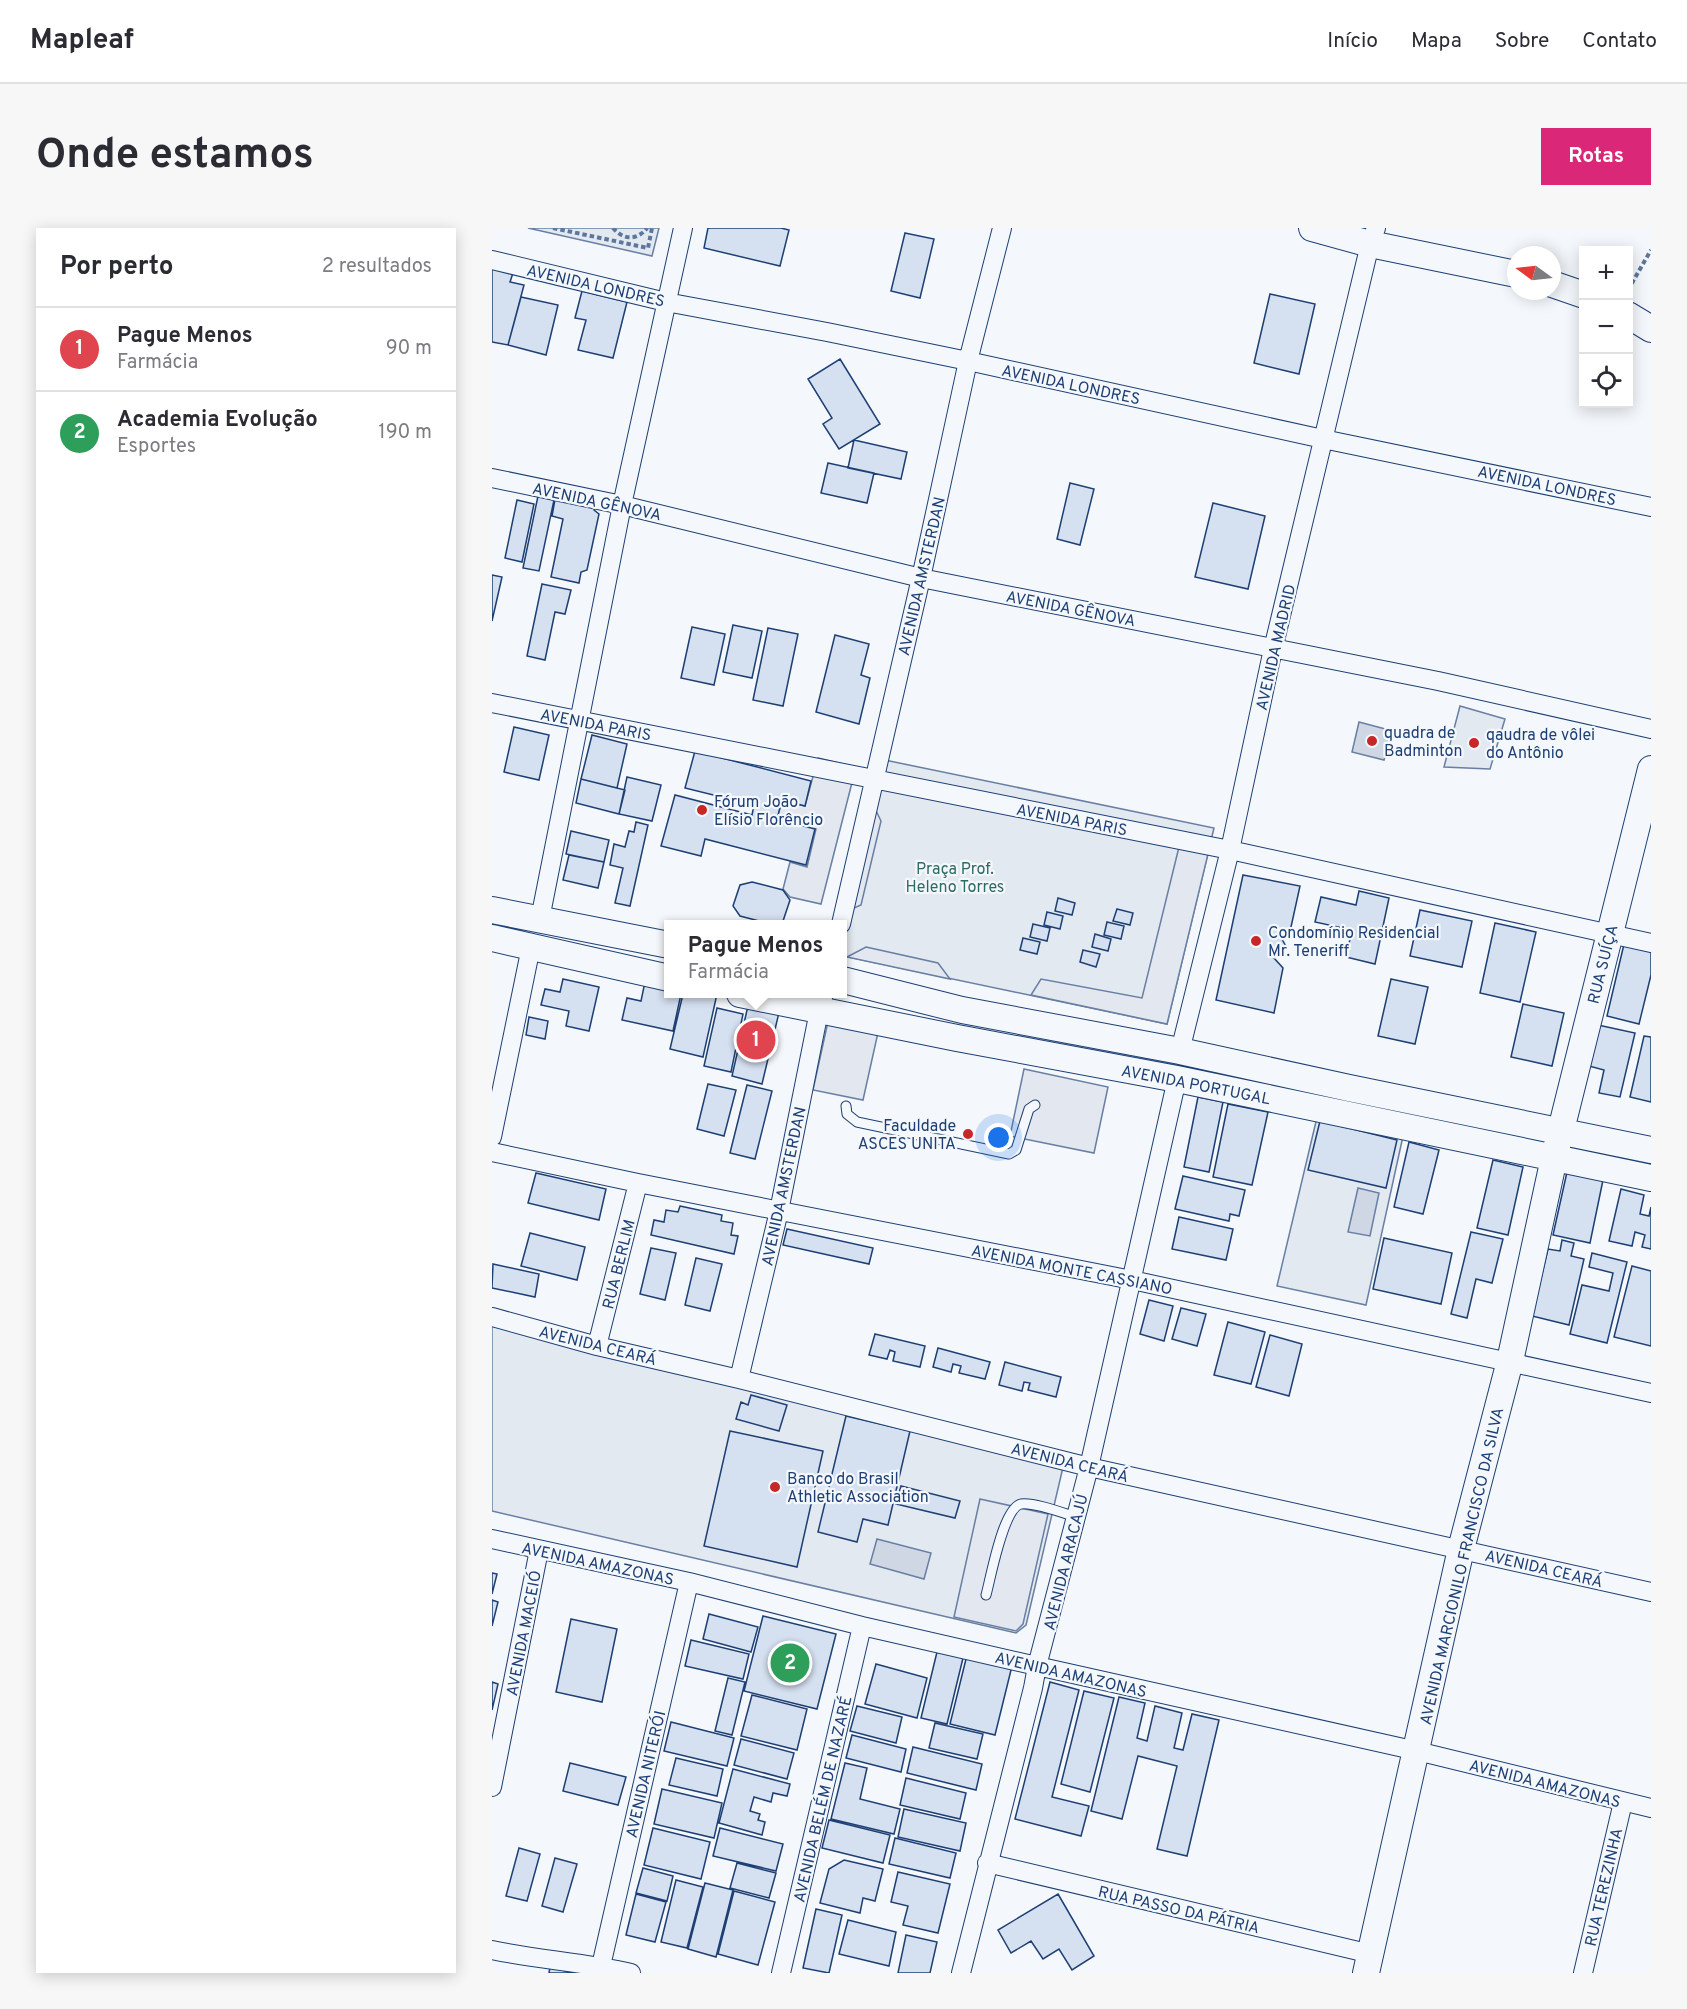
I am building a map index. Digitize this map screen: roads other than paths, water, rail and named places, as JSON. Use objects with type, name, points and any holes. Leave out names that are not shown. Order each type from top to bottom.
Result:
[{"type":"street","points":[[540,919],[622,506],[683,228]]},
{"type":"street","name":"AVENIDA AMSTERDAN","points":[[842,920],[921,578],[968,361],[1002,228]]},
{"type":"street","points":[[1312,228],[1373,236],[1507,272]]},
{"type":"street","name":"AVENIDA MADRID","points":[[1180,1051],[1230,850],[1273,649],[1373,236]]},
{"type":"street","name":"AVENIDA LONDRES","points":[[492,260],[666,302],[968,361],[1323,439],[1651,507]]},
{"type":"street","points":[[1561,287],[1579,293]]},
{"type":"street","points":[[1633,318],[1651,329]]},
{"type":"street","name":"AVENIDA GÊNOVA","points":[[492,478],[622,506],[921,578],[1438,681],[1651,729]]},
{"type":"street","name":"AVENIDA PARIS","points":[[492,703],[1230,850],[1651,942]]},
{"type":"street","name":"RUA SUÍÇA","points":[[1554,1158],[1651,769]]},
{"type":"street","points":[[492,910],[664,944]]},
{"type":"street","points":[[492,938],[664,977]]},
{"type":"street","points":[[492,1137],[531,947]]},
{"type":"street","name":"AVENIDA PORTUGAL","points":[[847,981],[962,1010],[1180,1051],[1651,1150]]},
{"type":"street","name":"AVENIDA PORTUGAL","points":[[785,998],[821,1002],[1651,1178]]},
{"type":"street","name":"AVENIDA AMSTERDAN","points":[[739,1379],[779,1211],[821,1002]]},
{"type":"street","name":"AVENIDA ARACAJÚ","points":[[961,1973],[1089,1467],[1177,1079]]},
{"type":"street","name":"AVENIDA MONTE CASSIANO","points":[[492,1152],[1132,1280],[1651,1393]]},
{"type":"street","name":"AVENIDA MARCIONILO FRANCISCO DA SILVA","points":[[1369,1964],[1461,1549],[1510,1361],[1554,1158]]},
{"type":"street","name":"RUA BERLIM","points":[[597,1346],[638,1183]]},
{"type":"street","name":"AVENIDA CEARÁ","points":[[492,1317],[597,1346],[739,1379],[1089,1467],[1651,1592]]},
{"type":"street","name":"AVENIDA AMAZONAS","points":[[492,1539],[689,1582],[862,1626],[1417,1751],[1651,1808]]},
{"type":"street","name":"AVENIDA MACEIÓ","points":[[492,1787],[539,1550]]},
{"type":"street","name":"AVENIDA NITERÓI","points":[[601,1966],[689,1582]]},
{"type":"street","name":"AVENIDA BELÉM DE NAZARÉ","points":[[782,1973],[862,1626]]},
{"type":"street","name":"RUA TEREZINHA","points":[[1583,1973],[1623,1802]]},
{"type":"street","name":"RUA PASSO DA PÁTRIA","points":[[987,1863],[1369,1964]]},
{"type":"street","points":[[492,1950],[601,1966],[631,1973]]},
{"type":"lane","points":[[846,1106],[846,1114],[857,1122],[1010,1154],[1016,1150],[1029,1109],[1035,1105]]},
{"type":"lane","points":[[986,1595],[1006,1522],[1014,1508],[1024,1504],[1076,1517]]},
{"type":"place","name":"quadra de Badminton","points":[[1372,741]]},
{"type":"place","name":"qaudra de vôlei do Antônio","points":[[1474,743]]},
{"type":"place","name":"Fórum João Elísio Florêncio","points":[[702,810]]},
{"type":"place","name":"Condomínio Residencial Mr. Teneriff","points":[[1256,941]]},
{"type":"place","name":"Pague Menos","points":[[756,1040]]},
{"type":"place","name":"Faculdade ASCES UNITA","points":[[968,1134]]},
{"type":"place","name":"Banco do Brasil Athletic Association","points":[[775,1487]]},
{"type":"place","name":"Academia Evolução","points":[[790,1663]]},
{"type":"park label","name":"Praça Prof. Heleno Torres","points":[[955,877]]}]
